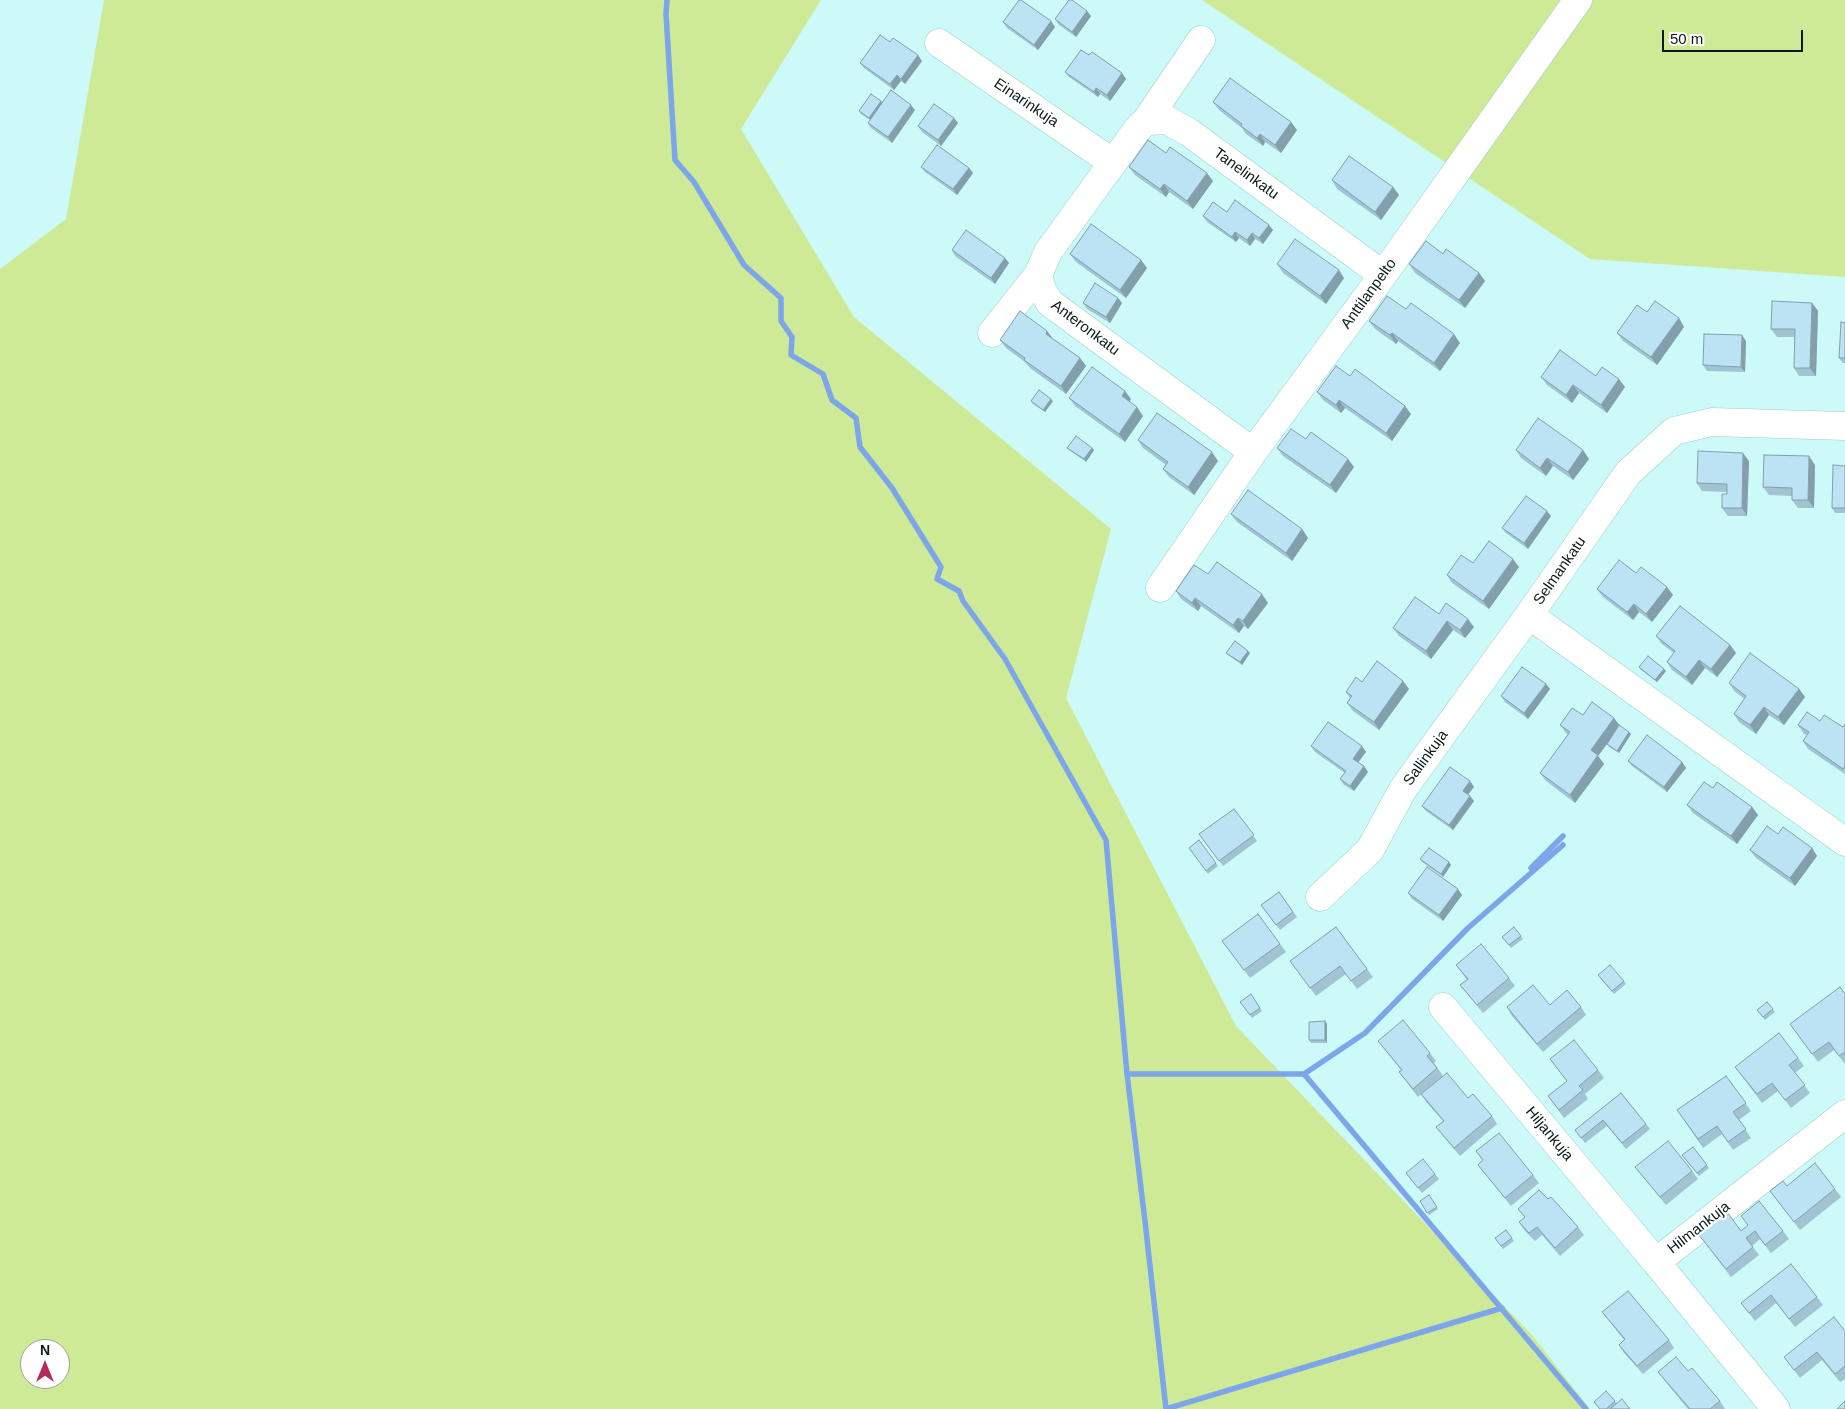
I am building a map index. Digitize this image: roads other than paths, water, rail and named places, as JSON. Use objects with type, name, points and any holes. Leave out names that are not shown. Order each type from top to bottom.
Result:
[{"type":"street","name":"Anttilanpelto","points":[[1160,588],[1253,452],[1383,275],[1578,0]]},
{"type":"street","points":[[992,333],[1038,275],[1048,252],[1136,130],[1146,121],[1202,40]]},
{"type":"street","name":"Einarinkuja","points":[[940,44],[1114,163]]},
{"type":"street","name":"Tanelinkatu","points":[[1146,121],[1167,120],[1190,133],[1383,275]]},
{"type":"street","name":"Anteronkatu","points":[[1038,275],[1042,290],[1050,303],[1253,452]]},
{"type":"street","name":"Selmankatu","points":[[1845,426],[1712,422],[1674,431],[1628,473],[1529,615],[1845,842]]},
{"type":"street","name":"Sallinkuja","points":[[1320,897],[1370,850],[1403,789],[1529,615]]},
{"type":"street","name":"Hiljankuja","points":[[1443,1007],[1656,1262]]},
{"type":"street","name":"Hilmankuja","points":[[1776,1409],[1656,1262],[1845,1114]]},
{"type":"waterway","points":[[667,0],[666,14],[675,160],[694,182],[744,265],[781,298],[781,321],[792,337],[791,355],[823,374],[832,400],[856,418],[860,447],[892,488],[941,567],[937,579],[959,591],[963,601],[1005,659],[1106,840],[1127,1074],[1166,1409]]},
{"type":"waterway","points":[[1531,868],[1563,836]]},
{"type":"waterway","points":[[1127,1074],[1304,1074],[1365,1033],[1468,928],[1563,845]]},
{"type":"waterway","points":[[1304,1074],[1586,1409]]},
{"type":"waterway","points":[[1166,1409],[1502,1308]]}]
